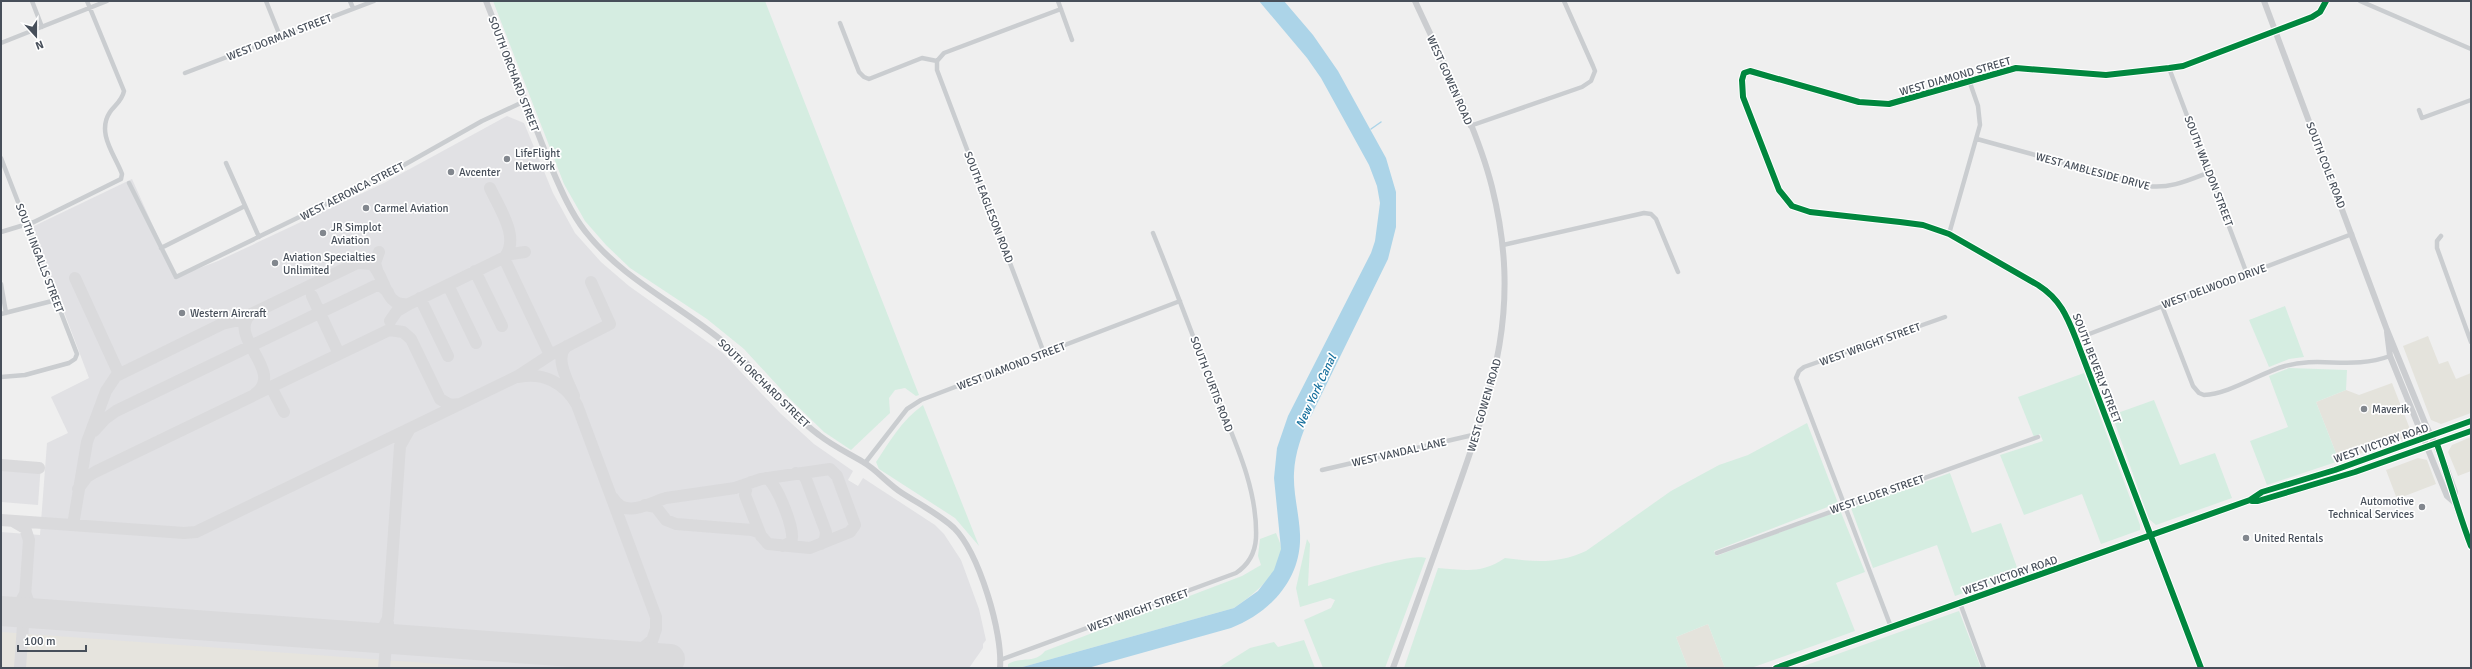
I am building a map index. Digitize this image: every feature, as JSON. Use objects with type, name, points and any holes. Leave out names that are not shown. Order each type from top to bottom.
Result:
[{"type":"main road","name":"SOUTH ORCHARD STREET","points":[[486,1],[561,190],[584,230],[600,248],[650,291],[728,345],[794,414],[818,435],[865,463],[900,492],[954,528],[972,555],[994,613],[999,632],[1000,668]]},
{"type":"main road","name":"WEST GOWEN ROAD","points":[[1393,668],[1477,434],[1497,365],[1504,322],[1505,275],[1503,245],[1492,186],[1470,126],[1415,1]]},
{"type":"main road","name":"SOUTH COLE ROAD","points":[[2264,1],[2387,330],[2425,423],[2437,444],[2455,492],[2455,503],[2471,546]]},
{"type":"main road","name":"SOUTH COLE ROAD","points":[[2387,330],[2390,356],[2447,496],[2455,503]]},
{"type":"main road","name":"SOUTH COLE ROAD","points":[[2390,356],[2399,361],[2403,367]]},
{"type":"main road","name":"WEST VICTORY ROAD","points":[[1776,668],[2250,500],[2262,492],[2297,482],[2471,421]]},
{"type":"main road","name":"WEST VICTORY ROAD","points":[[2250,500],[2258,501],[2274,497],[2437,444],[2471,431]]},
{"type":"main road","name":"WEST VICTORY ROAD","points":[[2274,497],[2275,492],[2297,482]]},
{"type":"street","points":[[32,1],[42,27]]},
{"type":"street","points":[[1,232],[27,225],[121,179],[122,174],[107,139],[104,127],[107,118],[122,98],[124,92],[87,1]]},
{"type":"street","points":[[1,43],[107,1]]},
{"type":"street","points":[[266,1],[280,36]]},
{"type":"street","points":[[350,1],[353,8]]},
{"type":"street","name":"WEST DORMAN STREET","points":[[185,73],[374,1]]},
{"type":"street","points":[[1058,1],[1072,40]]},
{"type":"street","points":[[1470,126],[1582,87],[1594,77],[1593,66],[1564,1]]},
{"type":"street","name":"WEST DIAMOND STREET","points":[[1744,73],[1750,71],[1858,102],[1890,104],[1969,80],[2016,68],[2106,75],[2183,66],[2312,17],[2320,12],[2326,1]]},
{"type":"street","points":[[2360,1],[2471,49]]},
{"type":"street","points":[[840,24],[860,72],[864,77],[869,79],[922,58],[936,61],[944,53],[1061,9]]},
{"type":"street","name":"SOUTH EAGLESON ROAD","points":[[936,61],[937,70],[1044,353]]},
{"type":"street","name":"SOUTH WALDON STREET","points":[[2169,68],[2210,172],[2247,274]]},
{"type":"street","name":"SOUTH BEVERLY STREET","points":[[1744,73],[1742,80],[1743,97],[1780,190],[1792,206],[1810,212],[1923,226],[1950,234],[2051,294],[2061,304],[2076,339],[2201,668]]},
{"type":"street","points":[[1950,234],[1977,139],[1980,116],[1969,80]]},
{"type":"street","points":[[2419,110],[2422,118],[2471,100]]},
{"type":"street","name":"WEST AERONCA STREET","points":[[161,248],[176,277],[388,174],[482,121],[525,101]]},
{"type":"street","name":"WEST AMBLESIDE DRIVE","points":[[1977,139],[2160,188],[2173,186],[2210,172]]},
{"type":"street","name":"SOUTH INGALLS STREET","points":[[1,158],[77,354],[75,359],[69,363],[24,375],[1,377]]},
{"type":"street","points":[[226,163],[259,237]]},
{"type":"street","points":[[129,183],[161,248],[244,206]]},
{"type":"street","points":[[1503,245],[1644,213],[1651,214],[1656,219],[1678,272]]},
{"type":"street","name":"SOUTH CURTIS ROAD","points":[[1153,233],[1245,471],[1254,513],[1256,539]]},
{"type":"street","name":"WEST DELWOOD DRIVE","points":[[2076,339],[2352,234]]},
{"type":"street","points":[[2440,236],[2437,241],[2437,248],[2471,342]]},
{"type":"street","points":[[1,284],[3,313],[56,300]]},
{"type":"street","name":"WEST DIAMOND STREET","points":[[865,463],[907,409],[921,400],[1180,301]]},
{"type":"street","points":[[2162,306],[2193,386],[2204,395],[2285,366],[2302,363],[2365,363],[2390,356]]},
{"type":"street","name":"WEST WRIGHT STREET","points":[[1844,506],[1796,380],[1797,374],[1804,368],[1945,316]]},
{"type":"street","name":"WEST VANDAL LANE","points":[[1322,470],[1477,434]]},
{"type":"street","name":"WEST ELDER STREET","points":[[1717,553],[1844,506],[2038,438]]},
{"type":"street","points":[[1844,506],[1891,627]]},
{"type":"street","name":"WEST WRIGHT STREET","points":[[1000,660],[1236,573],[1250,560],[1256,539]]},
{"type":"street","points":[[1960,603],[1984,668]]},
{"type":"shaded area","points":[[507,116],[524,123],[553,193],[575,233],[601,262],[629,286],[723,353],[780,413],[814,444],[853,471],[848,480],[858,486],[863,478],[935,525],[944,534],[961,560],[979,609],[986,640],[983,644],[983,648],[969,668],[1,668],[1,532],[40,535],[47,443],[68,433],[51,397],[89,378],[32,227],[132,179],[176,277],[218,261],[384,183]]},
{"type":"shaded area","points":[[2428,336],[2439,364],[2448,361],[2456,379],[2471,373],[2471,413],[2441,424],[2431,420],[2403,346]]},
{"type":"shaded area","points":[[2392,383],[2410,429],[2408,437],[2339,461],[2316,402],[2346,390],[2359,395]]},
{"type":"shaded area","points":[[2471,437],[2471,471],[2458,476],[2448,452],[2452,445]]},
{"type":"shaded area","points":[[2418,458],[2427,460],[2436,484],[2397,499],[2386,470]]},
{"type":"shaded area","points":[[1,460],[41,463],[38,505],[1,502]]},
{"type":"shaded area","points":[[1708,624],[1725,668],[1688,668],[1676,637]]},
{"type":"green space","points":[[493,1],[765,1],[919,395],[916,396],[905,388],[895,390],[889,398],[890,413],[851,450],[824,432],[790,399],[744,349],[707,319],[630,268],[606,245],[585,221],[564,184]]},
{"type":"green space","points":[[2285,306],[2304,357],[2289,359],[2269,367],[2249,320]]},
{"type":"green space","points":[[2289,368],[2347,370],[2346,390],[2316,402],[2339,461],[2267,485],[2250,441],[2288,427],[2269,376]]},
{"type":"green space","points":[[2084,373],[2140,525],[2140,530],[2101,544],[2082,494],[2024,515],[2000,455],[2043,441],[2040,434],[2034,437],[2018,397]]},
{"type":"green space","points":[[2154,400],[2180,465],[2215,453],[2232,498],[2156,525],[2149,519],[2112,415]]},
{"type":"green space","points":[[923,405],[979,546],[955,518],[879,469],[876,462],[903,424]]},
{"type":"green space","points":[[1807,423],[1838,503],[1714,551],[1716,556],[1840,510],[1865,572],[1836,583],[1855,631],[1751,668],[1725,668],[1708,624],[1676,637],[1688,668],[1404,668],[1438,568],[1473,570],[1488,567],[1505,558],[1546,561],[1576,555],[1586,551],[1671,491],[1719,465],[1748,455]]},
{"type":"green space","points":[[1950,473],[1972,533],[2001,523],[2019,573],[1955,596],[1937,545],[1873,568],[1851,508]]},
{"type":"green space","points":[[1276,533],[1281,548],[1277,566],[1265,583],[1234,608],[1019,668],[1008,667],[1008,664],[1018,660],[1033,659],[1045,651],[1242,576],[1261,565],[1258,556],[1260,539]]},
{"type":"green space","points":[[1307,539],[1310,544],[1308,586],[1404,559],[1418,557],[1426,558],[1385,668],[1323,668],[1304,620],[1331,608],[1335,600],[1330,598],[1300,607],[1296,588]]},
{"type":"green space","points":[[1959,611],[1981,668],[1798,668]]},
{"type":"green space","points":[[1304,640],[1315,668],[1218,668],[1250,648],[1274,642],[1278,647]]},
{"type":"sand","points":[[1,632],[495,668],[1,668]]},
{"type":"water","name":"New York Canal","points":[[1259,1],[1284,1],[1313,35],[1338,71],[1386,158],[1396,192],[1396,227],[1388,259],[1311,416],[1309,417],[1297,451],[1294,481],[1300,534],[1296,566],[1281,592],[1270,604],[1245,622],[1231,628],[1088,668],[1019,668],[1234,608],[1258,591],[1274,570],[1281,549],[1274,478],[1277,448],[1288,416],[1371,253],[1375,241],[1380,203],[1377,186],[1369,165],[1321,78],[1307,58]]},
{"type":"waterway","points":[[1371,129],[1381,122]]},
{"type":"taxiway","points":[[1,520],[184,533],[196,532],[518,376],[550,355],[504,258],[509,250],[509,232],[507,223],[490,188]]},
{"type":"taxiway","points":[[377,270],[375,263],[379,252]]},
{"type":"taxiway","points":[[390,321],[397,311],[409,304],[511,254],[525,252]]},
{"type":"taxiway","points":[[73,525],[87,442],[106,391],[116,376],[222,324],[239,320],[357,263],[372,264],[377,270],[390,297],[401,304],[409,304]]},
{"type":"taxiway","points":[[475,271],[502,326]]},
{"type":"taxiway","points":[[75,278],[119,374]]},
{"type":"taxiway","points":[[550,355],[610,324],[591,282]]},
{"type":"taxiway","points":[[448,285],[476,343]]},
{"type":"taxiway","points":[[94,431],[105,419],[116,411],[375,286],[381,286],[388,292]]},
{"type":"taxiway","points":[[312,296],[339,354]]},
{"type":"taxiway","points":[[420,298],[448,356]]},
{"type":"taxiway","points":[[250,315],[245,324],[245,334],[261,365],[264,375],[263,385],[255,394]]},
{"type":"taxiway","points":[[78,489],[87,477],[95,472],[389,330],[403,332],[411,339],[440,399],[450,405],[460,404]]},
{"type":"taxiway","points":[[567,346],[561,357],[563,370],[574,396]]},
{"type":"taxiway","points":[[519,377],[536,376],[552,381],[560,385],[572,397],[577,405],[656,617],[656,629],[643,668]]},
{"type":"taxiway","points":[[271,387],[284,412]]},
{"type":"taxiway","points":[[369,637],[382,631],[388,618],[400,446],[409,430]]},
{"type":"taxiway","points":[[1,465],[39,468]]},
{"type":"taxiway","points":[[613,498],[624,508],[631,509],[645,506],[652,503],[659,500],[666,498],[735,488],[761,479],[830,469],[837,476],[855,525],[850,532],[810,548],[768,544],[758,532],[752,530],[676,524],[666,520],[656,507],[645,505]]},
{"type":"taxiway","points":[[796,473],[803,475],[806,479],[826,532],[825,540],[821,544]]},
{"type":"taxiway","points":[[766,478],[770,481],[780,497],[791,529],[791,542],[783,546]]},
{"type":"taxiway","points":[[751,482],[747,486],[745,495],[761,536]]},
{"type":"taxiway","points":[[13,521],[25,528],[29,540],[20,668]]},
{"type":"taxiway","points":[[3,611],[18,606],[25,594]]},
{"type":"taxiway","points":[[26,595],[30,606],[45,614]]},
{"type":"taxiway","points":[[384,668],[388,623]]},
{"type":"taxiway","points":[[622,656],[640,651],[652,640]]},
{"type":"taxiway","points":[[609,655],[628,668]]},
{"type":"runway","points":[[1,611],[670,659]]},
{"type":"cycle path","points":[[2201,668],[2076,339],[2066,315],[2057,302],[2046,290],[1949,234],[1923,225],[1810,212],[1792,206],[1779,190],[1743,97],[1742,80],[1744,73],[1750,71],[1859,102],[1889,104],[2016,68],[2106,75],[2169,68],[2183,66],[2312,17],[2320,12],[2326,1]]},
{"type":"cycle path","points":[[1776,668],[2250,500],[2262,492],[2335,470],[2471,421]]},
{"type":"cycle path","points":[[2252,501],[2258,501],[2355,472],[2471,431]]},
{"type":"cycle path","points":[[2437,444],[2471,546]]},
{"type":"place","name":"LifeFlight Network","points":[[507,159]]},
{"type":"place","name":"Avcenter","points":[[451,172]]},
{"type":"place","name":"Carmel Aviation","points":[[366,208]]},
{"type":"place","name":"JR Simplot Aviation","points":[[323,233]]},
{"type":"place","name":"Aviation Specialties Unlimited","points":[[275,263]]},
{"type":"place","name":"Western Aircraft","points":[[182,313]]},
{"type":"place","name":"Maverik","points":[[2364,409]]},
{"type":"place","name":"Automotive Technical Services","points":[[2422,507]]},
{"type":"place","name":"United Rentals","points":[[2246,538]]}]
